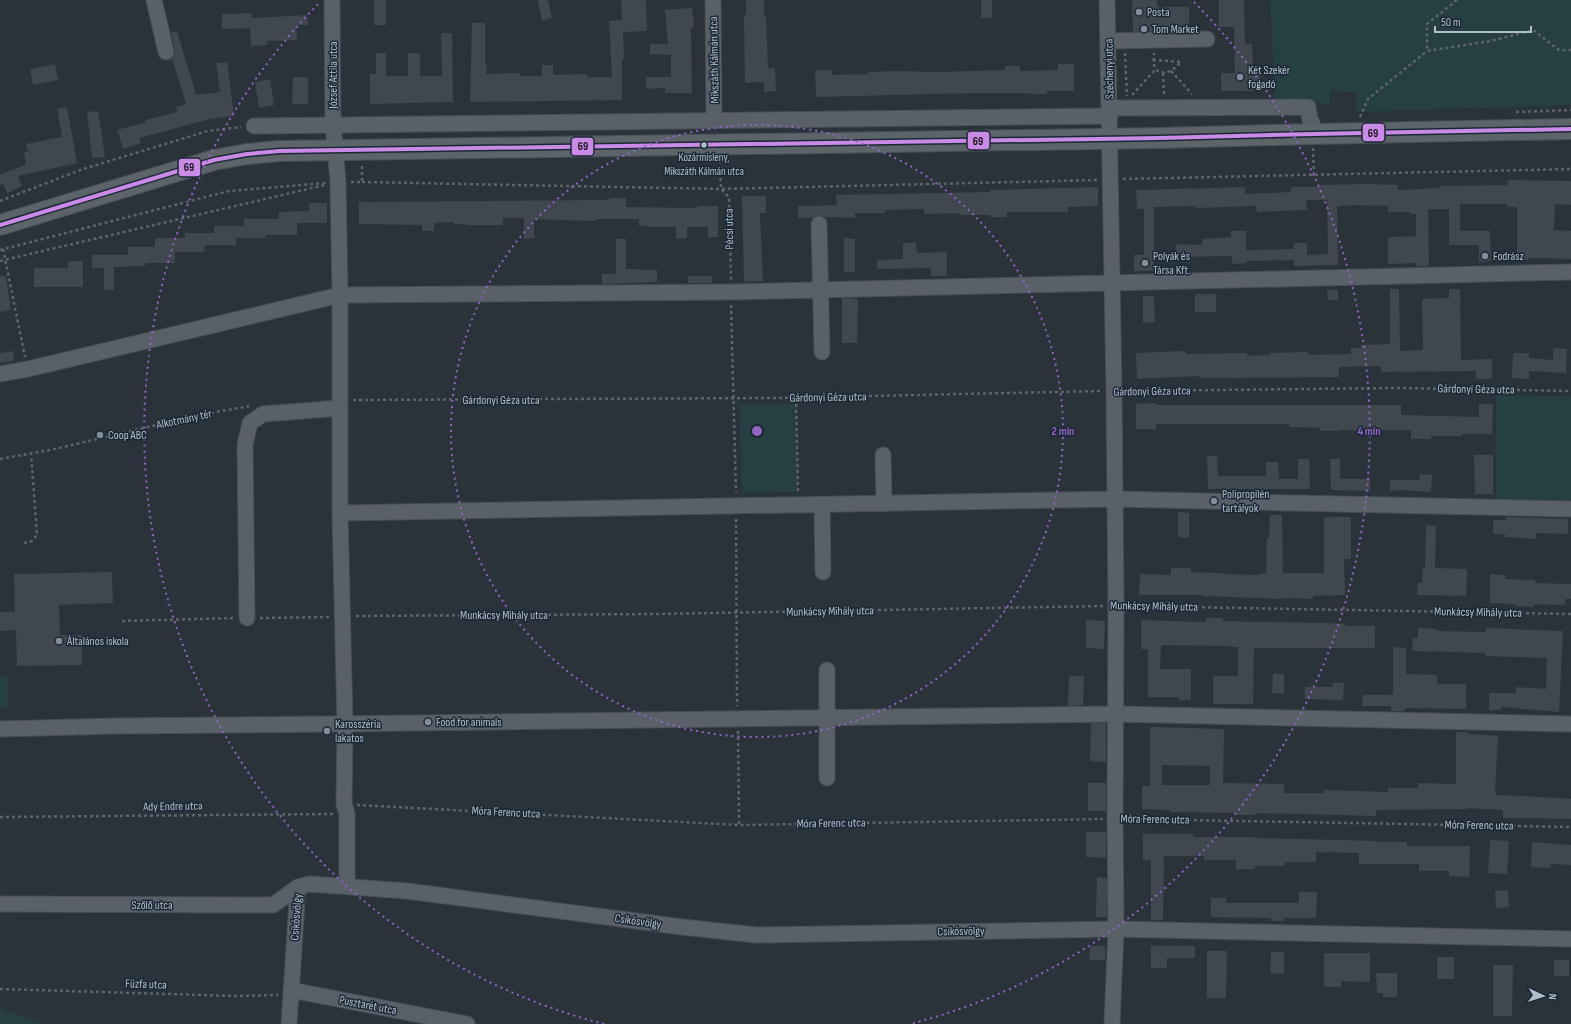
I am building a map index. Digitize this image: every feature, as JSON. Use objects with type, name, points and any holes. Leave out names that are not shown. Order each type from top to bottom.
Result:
[{"type":"main road","points":[[0,225],[214,160],[247,154],[280,151],[1110,139],[1571,129]]},
{"type":"street","points":[[154,0],[166,52]]},
{"type":"street","name":"József Attila utca","points":[[332,0],[333,124],[338,182],[340,295],[340,513],[347,886]]},
{"type":"street","name":"Mikszáth Kálmán utca","points":[[713,0],[714,120]]},
{"type":"street","name":"Széchenyi utca","points":[[1107,0],[1113,284],[1116,606],[1116,929],[1112,1024]]},
{"type":"street","points":[[1108,41],[1207,39]]},
{"type":"street","points":[[254,126],[714,120],[1110,112],[1136,108],[1308,107],[1310,120],[1312,122],[1313,134]]},
{"type":"street","points":[[819,224],[822,352]]},
{"type":"street","points":[[0,374],[29,374],[340,295],[731,292],[1571,272]]},
{"type":"street","points":[[247,618],[245,446],[250,423],[263,414],[340,404]]},
{"type":"street","points":[[883,455],[884,504]]},
{"type":"street","points":[[340,513],[1115,499],[1571,509]]},
{"type":"street","points":[[822,504],[823,572]]},
{"type":"street","points":[[827,670],[827,778]]},
{"type":"street","points":[[0,729],[115,726],[1116,714],[1571,724]]},
{"type":"street","name":"Csikósvölgy","points":[[289,1024],[298,888],[310,884],[406,891],[674,926],[756,935],[1116,929],[1571,939]]},
{"type":"street","name":"Szőlő utca","points":[[0,904],[273,905],[298,888]]},
{"type":"street","name":"Pusztarét utca","points":[[291,993],[467,1024]]},
{"type":"path","points":[[1427,51],[1427,24],[1457,0]]},
{"type":"path","points":[[1359,119],[1368,99],[1427,51],[1492,41],[1532,30],[1559,50],[1571,50]]},
{"type":"path","points":[[1125,40],[1127,102],[1156,69]]},
{"type":"path","points":[[1153,60],[1181,62],[1171,71],[1164,73],[1159,72],[1156,69],[1153,60],[1154,54]]},
{"type":"path","points":[[1171,71],[1197,100]]},
{"type":"path","points":[[1164,73],[1164,101]]},
{"type":"path","points":[[0,201],[83,169],[208,131],[254,126]]},
{"type":"path","points":[[1313,134],[1314,175]]},
{"type":"path","name":"Pécsi utca","points":[[716,144],[720,160],[722,189],[729,197],[731,292]]},
{"type":"path","points":[[362,149],[362,182]]},
{"type":"path","points":[[29,374],[2,250],[229,192],[338,182],[722,189],[1571,169]]},
{"type":"path","points":[[0,261],[338,182]]},
{"type":"path","points":[[731,292],[736,506],[739,825]]},
{"type":"path","name":"Gárdonyi Géza utca","points":[[340,404],[796,398],[1114,391],[1398,388],[1571,391]]},
{"type":"path","points":[[796,398],[798,504]]},
{"type":"path","name":"Alkotmány tér","points":[[0,459],[55,449],[199,415],[257,405]]},
{"type":"path","points":[[24,543],[32,541],[37,534],[31,453]]},
{"type":"path","name":"Munkácsy Mihály utca","points":[[342,616],[737,613],[1116,606],[1571,614]]},
{"type":"path","name":"Móra Ferenc utca","points":[[346,809],[739,825],[1115,818],[1571,827]]},
{"type":"path","name":"Ady Endre utca","points":[[0,817],[346,809]]},
{"type":"path","name":"Füzfa utca","points":[[0,988],[236,996],[291,993]]},
{"type":"green space","points":[[1270,0],[1571,0],[1571,105],[1356,112],[1357,93],[1331,90],[1330,104],[1275,101]]},
{"type":"green space","points":[[1496,395],[1571,396],[1571,500],[1496,499]]},
{"type":"green space","points":[[797,404],[798,492],[742,493],[739,405]]},
{"type":"green space","points":[[0,677],[9,677],[8,708],[0,708]]},
{"type":"green space","points":[[0,1008],[44,1024],[0,1024]]},
{"type":"building","points":[[374,0],[386,0],[386,25],[374,25]]},
{"type":"building","points":[[538,0],[548,0],[552,18],[542,21]]},
{"type":"building","points":[[621,0],[646,0],[647,31],[623,32],[624,59],[622,59],[622,100],[470,102],[472,23],[485,23],[486,74],[520,73],[520,76],[542,76],[542,65],[553,65],[553,75],[587,74],[587,77],[612,77],[609,21],[622,20]]},
{"type":"building","points":[[746,0],[764,0],[768,68],[775,68],[776,91],[764,92],[764,82],[745,83],[744,15],[746,15]]},
{"type":"building","points":[[981,0],[992,0],[992,18],[981,18]]},
{"type":"building","points":[[1132,0],[1157,0],[1157,7],[1189,7],[1189,30],[1133,32]]},
{"type":"building","points":[[1219,0],[1244,0],[1245,44],[1252,44],[1253,66],[1260,66],[1260,83],[1253,84],[1253,91],[1221,91],[1221,73],[1235,73],[1234,27],[1219,27]]},
{"type":"building","points":[[692,8],[694,27],[691,27],[692,93],[665,93],[665,88],[646,89],[646,77],[671,77],[671,55],[650,54],[650,44],[668,44],[665,10]]},
{"type":"building","points":[[251,13],[252,18],[307,15],[308,25],[296,25],[297,40],[267,41],[267,45],[251,46],[250,28],[222,29],[222,14]]},
{"type":"building","points":[[177,31],[196,95],[220,92],[216,63],[227,62],[234,116],[210,119],[139,138],[141,143],[123,149],[117,130],[146,122],[145,120],[177,112],[176,107],[186,104],[172,59],[175,50],[171,33]]},
{"type":"building","points":[[441,33],[452,33],[453,102],[370,104],[370,74],[376,74],[376,53],[386,53],[386,76],[408,76],[408,53],[420,53],[420,76],[442,76]]},
{"type":"building","points":[[55,64],[58,80],[33,85],[30,69]]},
{"type":"building","points":[[1058,64],[1074,64],[1074,91],[1047,91],[1047,94],[974,93],[816,97],[815,70],[832,70],[832,75],[869,74],[868,72],[895,71],[940,72],[1005,70],[1005,66],[1020,66],[1020,71],[1058,70]]},
{"type":"building","points":[[293,77],[308,77],[308,104],[292,104]]},
{"type":"building","points":[[270,79],[274,105],[259,108],[255,82]]},
{"type":"building","points":[[67,107],[77,163],[18,176],[22,186],[7,193],[3,184],[0,185],[0,175],[26,164],[24,152],[28,152],[26,144],[62,137],[57,109]]},
{"type":"building","points":[[98,111],[105,157],[92,158],[87,112]]},
{"type":"building","points":[[1508,180],[1571,181],[1571,205],[1555,204],[1554,230],[1571,231],[1571,259],[1528,258],[1528,260],[1517,260],[1517,207],[1507,207],[1507,204],[1460,204],[1460,231],[1490,231],[1491,261],[1479,262],[1479,245],[1449,245],[1449,209],[1428,209],[1429,266],[1416,266],[1416,263],[1388,264],[1388,237],[1416,236],[1416,214],[1410,214],[1410,212],[1388,212],[1388,206],[1358,205],[1337,206],[1338,265],[1294,266],[1294,260],[1246,261],[1246,263],[1232,264],[1232,256],[1175,257],[1176,244],[1202,245],[1202,239],[1231,237],[1231,231],[1246,231],[1246,250],[1294,249],[1294,243],[1307,243],[1307,255],[1328,254],[1327,200],[1306,200],[1307,210],[1257,212],[1256,206],[1195,208],[1195,206],[1154,207],[1154,271],[1134,271],[1134,255],[1144,255],[1144,209],[1137,209],[1136,190],[1245,187],[1245,194],[1291,192],[1291,187],[1368,184],[1398,185],[1398,190],[1440,188],[1440,186],[1507,185]]},
{"type":"building","points":[[1098,187],[1098,206],[1068,207],[1068,212],[1007,212],[1007,217],[990,217],[990,215],[959,215],[959,213],[924,214],[924,209],[885,210],[885,213],[855,213],[855,218],[825,217],[819,215],[813,218],[798,218],[798,206],[837,205],[836,195],[990,192],[990,190]]},
{"type":"building","points":[[742,196],[766,196],[766,213],[760,213],[763,281],[744,282]]},
{"type":"building","points":[[609,198],[626,198],[626,207],[697,208],[697,206],[718,206],[718,237],[708,237],[708,227],[687,227],[687,238],[676,239],[676,227],[639,226],[639,219],[596,219],[596,221],[534,219],[534,238],[524,239],[524,218],[503,218],[503,225],[466,225],[454,224],[454,222],[434,223],[434,231],[422,231],[422,225],[359,224],[359,202],[609,200]]},
{"type":"building","points":[[309,203],[327,203],[327,223],[297,223],[297,235],[266,235],[266,238],[236,238],[236,245],[205,245],[204,252],[175,252],[175,263],[145,263],[145,266],[114,267],[114,290],[104,290],[104,268],[92,268],[92,255],[128,255],[128,247],[155,247],[155,238],[185,238],[185,233],[214,233],[214,226],[244,226],[244,219],[279,219],[279,212],[309,211]]},
{"type":"building","points":[[844,238],[855,239],[855,272],[844,272]]},
{"type":"building","points":[[616,239],[626,239],[626,269],[657,270],[657,282],[602,284],[602,274],[616,274]]},
{"type":"building","points":[[903,243],[916,243],[917,253],[947,252],[947,276],[931,276],[931,268],[877,269],[877,260],[903,259]]},
{"type":"building","points":[[68,261],[83,261],[83,287],[34,287],[34,268],[68,268]]},
{"type":"building","points":[[0,276],[6,276],[11,310],[0,312]]},
{"type":"building","points":[[688,276],[712,276],[712,283],[688,283]]},
{"type":"building","points":[[1390,289],[1399,289],[1400,351],[1423,350],[1422,299],[1449,298],[1449,289],[1460,289],[1461,360],[1492,359],[1492,379],[1476,379],[1476,371],[1381,372],[1381,366],[1339,367],[1339,377],[1199,378],[1199,376],[1137,379],[1136,353],[1186,351],[1186,354],[1247,353],[1247,356],[1270,355],[1270,353],[1308,352],[1308,355],[1351,354],[1351,348],[1361,348],[1361,345],[1390,344]]},
{"type":"building","points":[[1327,290],[1338,290],[1338,300],[1328,300]]},
{"type":"building","points":[[1195,294],[1216,294],[1216,312],[1195,312]]},
{"type":"building","points":[[1143,296],[1154,296],[1155,322],[1143,323]]},
{"type":"building","points":[[842,298],[858,299],[857,343],[842,343]]},
{"type":"building","points":[[1553,348],[1567,349],[1566,373],[1529,371],[1529,379],[1512,378],[1513,353],[1529,353],[1529,358],[1553,360]]},
{"type":"building","points":[[13,351],[14,361],[0,363],[0,353]]},
{"type":"building","points":[[1156,403],[1156,405],[1401,405],[1401,415],[1479,417],[1479,404],[1493,404],[1492,434],[1462,434],[1462,436],[1431,436],[1431,439],[1411,439],[1411,430],[1320,431],[1320,428],[1289,427],[1289,424],[1156,424],[1156,429],[1136,429],[1136,404]]},
{"type":"building","points":[[1474,455],[1493,455],[1493,494],[1475,494]]},
{"type":"building","points":[[1207,456],[1217,456],[1218,476],[1266,476],[1266,462],[1278,462],[1279,479],[1298,479],[1298,459],[1309,459],[1310,489],[1208,489]]},
{"type":"building","points":[[1330,459],[1340,459],[1340,479],[1370,479],[1370,491],[1331,490]]},
{"type":"building","points":[[1420,474],[1432,475],[1431,492],[1402,490],[1390,491],[1390,480],[1419,480]]},
{"type":"building","points":[[1178,512],[1189,513],[1189,538],[1178,537]]},
{"type":"building","points":[[1270,515],[1282,515],[1283,573],[1324,573],[1324,517],[1351,517],[1351,559],[1344,559],[1345,595],[1313,596],[1313,599],[1283,599],[1203,595],[1139,595],[1140,574],[1171,575],[1171,568],[1191,568],[1191,572],[1222,574],[1266,574],[1267,538],[1269,538]]},
{"type":"building","points":[[1506,517],[1568,519],[1568,534],[1536,533],[1536,539],[1505,537],[1505,534],[1493,534],[1493,520],[1506,520]]},
{"type":"building","points":[[1426,525],[1436,526],[1435,568],[1467,569],[1466,596],[1417,595],[1418,583],[1422,583],[1423,568],[1425,568]]},
{"type":"building","points":[[112,572],[113,603],[59,605],[60,635],[82,635],[82,665],[17,666],[16,630],[0,631],[0,612],[15,612],[14,574]]},
{"type":"building","points":[[1490,574],[1505,575],[1505,579],[1535,580],[1535,583],[1571,584],[1571,599],[1565,599],[1565,605],[1534,604],[1534,607],[1515,606],[1515,604],[1490,603]]},
{"type":"building","points":[[1206,618],[1223,618],[1223,621],[1326,623],[1345,624],[1345,626],[1375,626],[1375,648],[1254,648],[1253,704],[1213,704],[1213,676],[1238,676],[1238,647],[1161,645],[1160,669],[1191,669],[1191,700],[1179,700],[1179,697],[1148,697],[1148,649],[1141,649],[1141,620],[1206,622]]},
{"type":"building","points":[[1086,620],[1105,621],[1104,649],[1086,648]]},
{"type":"building","points":[[1418,628],[1437,629],[1437,631],[1486,632],[1486,628],[1563,631],[1559,712],[1501,707],[1501,710],[1489,710],[1489,693],[1516,693],[1516,687],[1546,689],[1547,658],[1485,656],[1485,653],[1412,651],[1413,638],[1418,638]]},
{"type":"building","points":[[1393,647],[1406,648],[1406,674],[1437,675],[1437,684],[1466,684],[1466,709],[1405,708],[1405,711],[1391,711],[1391,706],[1362,706],[1363,695],[1393,694]]},
{"type":"building","points":[[1273,674],[1284,674],[1284,693],[1272,693]]},
{"type":"building","points":[[1069,676],[1084,676],[1083,705],[1068,706]]},
{"type":"building","points":[[1333,683],[1344,683],[1343,700],[1305,699],[1305,687],[1333,687]]},
{"type":"building","points":[[1091,723],[1106,723],[1106,762],[1090,761]]},
{"type":"building","points":[[1150,727],[1224,729],[1223,783],[1284,784],[1284,793],[1324,793],[1324,790],[1388,792],[1388,788],[1418,788],[1418,783],[1456,784],[1456,732],[1468,732],[1468,734],[1498,736],[1496,795],[1571,799],[1571,819],[1503,818],[1503,810],[1467,808],[1376,810],[1376,816],[1255,813],[1255,815],[1236,815],[1236,813],[1170,812],[1170,810],[1142,809],[1142,786],[1150,786]],"holes":[[[1162,765],[1210,766],[1210,785],[1162,785]]]},
{"type":"building","points":[[1088,783],[1106,783],[1106,811],[1088,811]]},
{"type":"building","points":[[1086,832],[1106,832],[1106,858],[1086,857]]},
{"type":"building","points":[[1143,834],[1193,834],[1193,837],[1255,837],[1407,842],[1407,846],[1470,846],[1469,877],[1449,876],[1449,871],[1419,871],[1419,864],[1359,864],[1359,853],[1316,852],[1316,862],[1285,862],[1285,866],[1255,866],[1255,869],[1236,869],[1236,860],[1204,860],[1204,856],[1164,856],[1163,920],[1151,920],[1151,860],[1143,860]]},
{"type":"building","points":[[1490,840],[1509,841],[1507,874],[1488,873]]},
{"type":"building","points":[[1532,842],[1571,845],[1571,865],[1551,864],[1550,868],[1531,867]]},
{"type":"building","points":[[1097,877],[1107,878],[1107,917],[1096,917]]},
{"type":"building","points":[[1508,890],[1509,907],[1496,908],[1495,891]]},
{"type":"building","points":[[1299,892],[1317,892],[1316,918],[1284,918],[1284,921],[1271,921],[1271,918],[1211,917],[1211,898],[1226,898],[1226,903],[1299,903]]},
{"type":"building","points":[[1090,946],[1105,946],[1105,960],[1089,960]]},
{"type":"building","points":[[1151,946],[1195,946],[1195,958],[1167,958],[1167,968],[1151,968]]},
{"type":"building","points":[[1207,951],[1227,951],[1226,998],[1207,998]]},
{"type":"building","points":[[1271,952],[1284,952],[1284,974],[1270,973]]},
{"type":"building","points":[[1324,953],[1370,953],[1370,982],[1341,981],[1341,987],[1324,987]]},
{"type":"building","points":[[1437,957],[1454,957],[1454,979],[1437,979]]},
{"type":"building","points":[[1554,960],[1569,960],[1569,976],[1554,976]]},
{"type":"building","points":[[1493,965],[1513,965],[1512,1016],[1493,1016]]},
{"type":"building","points":[[1376,973],[1397,973],[1397,997],[1383,997],[1383,993],[1377,993]]},
{"type":"transit line","name":"69","points":[[0,225],[214,160],[247,154],[280,151],[1160,138],[1571,129]]},
{"type":"place","name":"Posta","points":[[1139,12]]},
{"type":"place","name":"Tom Market","points":[[1144,29]]},
{"type":"place","name":"Két Szekér fogadó","points":[[1240,77]]},
{"type":"place","name":"Kozármisleny, Mikszáth Kálmán utca","points":[[704,145]]},
{"type":"place","name":"Fodrász","points":[[1485,256]]},
{"type":"place","name":"Polyák és Társa Kft.","points":[[1145,263]]},
{"type":"place","name":"Coop ABC","points":[[100,435]]},
{"type":"place","name":"Polipropilén tartályok","points":[[1214,501]]},
{"type":"place","name":"Általános iskola","points":[[59,641]]},
{"type":"place","name":"Food for animals","points":[[428,722]]},
{"type":"place","name":"Karosszéria lakatos","points":[[327,731]]}]
